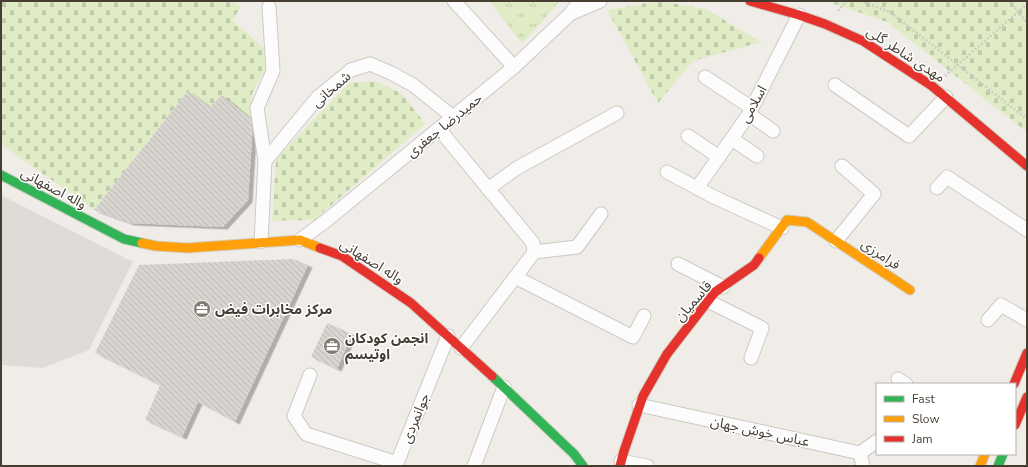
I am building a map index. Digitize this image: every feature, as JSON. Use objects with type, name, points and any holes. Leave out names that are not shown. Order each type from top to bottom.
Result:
[{"type":"street","points":[[454,1],[514,67]]},
{"type":"street","name":"حمیدرضا جعفری","points":[[300,240],[327,220],[514,67],[570,14],[580,1]]},
{"type":"street","points":[[570,14],[600,1]]},
{"type":"street","name":"مهدی شاطر گلی","points":[[750,1],[825,24],[863,41],[932,86],[1027,166]]},
{"type":"street","points":[[261,242],[265,161],[257,108],[272,71],[269,7]]},
{"type":"street","name":"اسلامی","points":[[697,188],[751,111],[799,15]]},
{"type":"street","name":"شمخانی","points":[[265,161],[318,97],[351,70],[370,64],[413,85],[453,117]]},
{"type":"street","points":[[705,77],[751,111],[773,131]]},
{"type":"street","points":[[835,85],[909,136],[946,97]]},
{"type":"street","points":[[488,188],[517,168],[617,113]]},
{"type":"street","points":[[439,129],[533,242],[534,252],[461,348]]},
{"type":"street","points":[[688,136],[719,157]]},
{"type":"street","points":[[732,139],[757,156]]},
{"type":"street","points":[[836,242],[874,194],[842,166]]},
{"type":"street","points":[[666,172],[714,197],[782,228]]},
{"type":"street","name":"واله اصفهانی","points":[[1,175],[124,239],[156,246],[187,248],[300,240],[342,256],[411,303],[574,454],[583,466]]},
{"type":"street","points":[[937,188],[947,177],[1027,230]]},
{"type":"street","points":[[534,252],[577,247],[601,214]]},
{"type":"street","name":"قاسمیان","points":[[621,464],[643,396],[667,354],[715,292],[754,265],[787,220],[807,222],[836,242]]},
{"type":"street","name":"فرامرزی","points":[[836,242],[910,290]]},
{"type":"street","points":[[678,264],[723,287]]},
{"type":"street","points":[[515,278],[633,337],[644,316]]},
{"type":"street","points":[[708,301],[762,328],[751,358]]},
{"type":"street","points":[[988,320],[1001,305],[1027,320]]},
{"type":"street","name":"جوانمردی","points":[[310,375],[294,416],[306,434],[397,463],[448,336]]},
{"type":"street","points":[[1014,383],[1027,353]]},
{"type":"street","points":[[474,466],[504,388]]},
{"type":"street","points":[[1016,423],[1027,398]]},
{"type":"street","name":"عباس خوش جهان","points":[[639,405],[860,453]]},
{"type":"street","points":[[863,466],[860,453],[876,442]]},
{"type":"street","points":[[980,466],[985,455]]},
{"type":"street","points":[[998,466],[1003,455]]},
{"type":"street","points":[[621,464],[647,466]]},
{"type":"path","points":[[861,1],[890,12],[1027,119]]},
{"type":"path","points":[[1010,1],[1027,23]]},
{"type":"path","points":[[932,86],[1027,4]]},
{"type":"green space","points":[[1,1],[234,1],[241,7],[232,20],[264,48],[265,69],[252,94],[253,121],[222,95],[210,107],[188,91],[94,210],[1,144]]},
{"type":"green space","points":[[490,1],[560,1],[522,44]]},
{"type":"green space","points":[[659,1],[706,9],[761,42],[693,61],[658,103],[607,10]]},
{"type":"green space","points":[[826,1],[1027,1],[1027,132],[887,22]]},
{"type":"green space","points":[[376,81],[402,94],[425,124],[314,220],[272,221],[276,159],[349,83]]},
{"type":"shaded area","points":[[1,195],[133,262],[89,350],[43,368],[1,365]]},
{"type":"building","points":[[188,91],[210,107],[222,95],[253,121],[248,200],[223,227],[130,223],[94,210]]},
{"type":"building","name":"مرکز مخابرات فیض","points":[[293,259],[308,265],[235,422],[198,402],[182,437],[145,420],[160,385],[95,353],[139,265]]},
{"type":"building","name":"انجمن کودکان اوتیسم","points":[[327,323],[352,334],[337,369],[311,357]]},
{"type":"traffic: fast","points":[[1,175],[124,239],[142,243]]},
{"type":"traffic: fast","points":[[492,376],[574,454],[583,466]]},
{"type":"traffic: fast","points":[[998,466],[1003,455]]},
{"type":"traffic: slow","points":[[759,258],[787,220],[807,222],[910,290]]},
{"type":"traffic: slow","points":[[142,243],[156,246],[187,248],[300,240],[320,248]]},
{"type":"traffic: slow","points":[[980,466],[985,455]]},
{"type":"traffic: jam","points":[[750,1],[825,24],[863,41],[932,86],[1027,166]]},
{"type":"traffic: jam","points":[[320,248],[342,256],[411,303],[492,376]]},
{"type":"traffic: jam","points":[[620,466],[643,396],[667,354],[715,292],[754,265],[759,258]]},
{"type":"traffic: jam","points":[[1014,383],[1027,353]]},
{"type":"traffic: jam","points":[[1016,423],[1027,397]]},
{"type":"place","name":"مرکز مخابرات فیض","points":[[202,309]]},
{"type":"place","name":"انجمن کودکان اوتیسم","points":[[332,346]]}]
